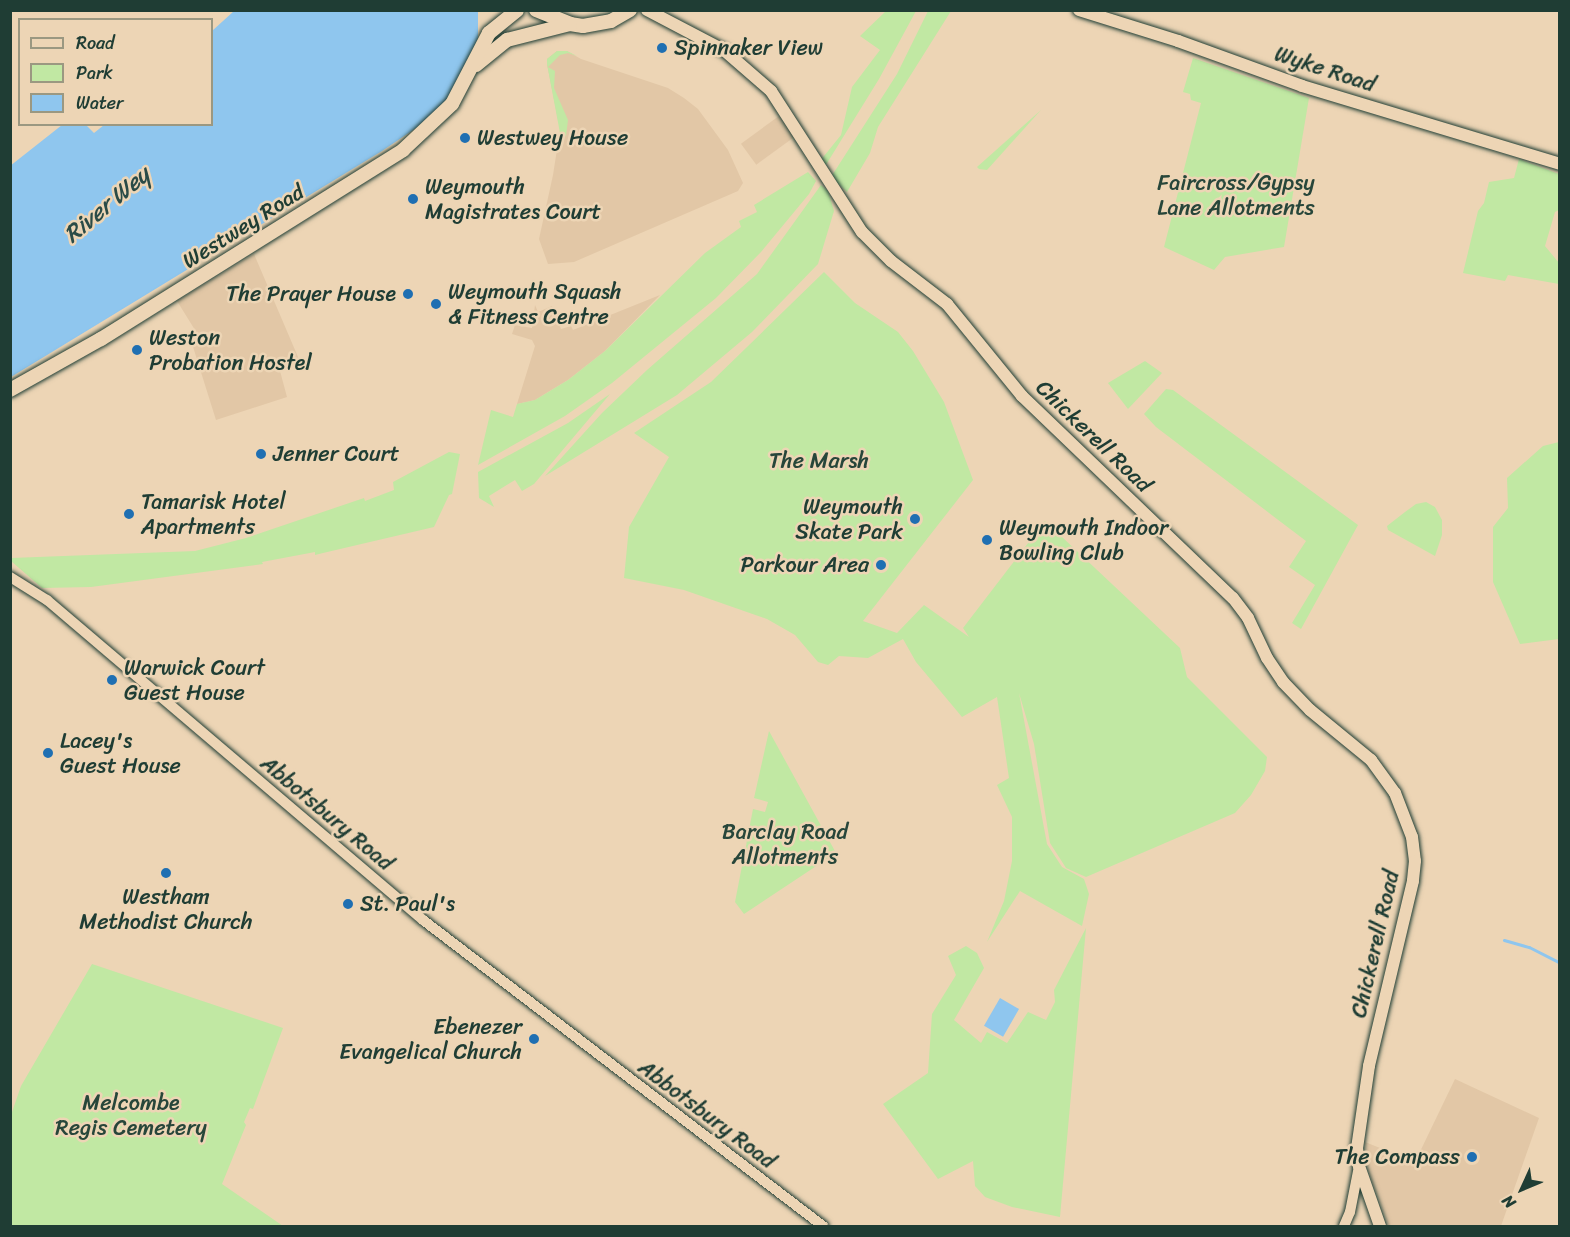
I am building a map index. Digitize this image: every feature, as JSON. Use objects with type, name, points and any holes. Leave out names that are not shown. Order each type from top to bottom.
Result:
[{"type":"highway","points":[[536,10],[570,24],[597,24],[624,13]]},
{"type":"highway","name":"Westwey Road","points":[[10,390],[83,350],[390,159],[444,114],[472,69],[489,33],[514,12]]},
{"type":"highway","name":"Westwey Road","points":[[472,69],[501,43],[570,24]]},
{"type":"main road","name":"Chickerell Road","points":[[647,10],[725,51],[771,91],[862,232],[891,261],[947,304],[1022,396],[1233,598],[1248,618],[1263,652],[1283,682],[1310,710],[1371,760],[1395,793],[1412,837],[1415,861],[1413,881],[1369,1066],[1357,1139],[1359,1166],[1376,1225]]},
{"type":"main road","name":"Wyke Road","points":[[1079,10],[1178,40],[1302,86],[1501,144],[1560,164]]},
{"type":"street","name":"Abbotsbury Road","points":[[10,577],[47,600],[423,920],[823,1227]]},
{"type":"street","points":[[1344,1227],[1353,1201],[1359,1166]]},
{"type":"shaded area","points":[[557,51],[567,51],[581,59],[668,88],[684,98],[698,109],[728,150],[743,183],[738,191],[574,262],[548,264],[539,239],[560,130],[547,64],[547,59]]},
{"type":"shaded area","points":[[779,116],[794,137],[756,165],[741,144]]},
{"type":"shaded area","points":[[254,254],[301,364],[280,371],[287,397],[216,420],[189,334],[195,330],[177,301]]},
{"type":"shaded area","points":[[660,295],[605,351],[568,380],[535,400],[517,404],[535,346],[532,340],[512,334],[515,325],[532,328],[535,305],[538,312],[552,306],[561,329],[571,326],[573,330]]},
{"type":"shaded area","name":"The Compass","points":[[1455,1079],[1539,1118],[1501,1226],[1389,1226],[1368,1170],[1365,1142],[1415,1162]]},
{"type":"green space","points":[[886,11],[916,11],[879,79],[824,168],[820,161],[841,135],[852,87],[880,50],[860,36]]},
{"type":"green space","points":[[928,11],[951,11],[878,127],[870,153],[847,192],[831,177],[897,74]]},
{"type":"green space","points":[[557,51],[567,51],[577,56],[568,53],[560,55],[548,67],[555,71],[554,88],[568,120],[566,136],[560,133],[547,64],[547,59]]},
{"type":"green space","name":"Faircross/Gypsy Lane Allotments","points":[[1193,58],[1309,98],[1284,247],[1225,257],[1214,270],[1164,247],[1201,103],[1191,100],[1190,94],[1183,92]]},
{"type":"green space","points":[[1041,110],[987,170],[977,167]]},
{"type":"green space","points":[[1519,159],[1559,174],[1559,210],[1555,212],[1545,246],[1559,263],[1559,284],[1508,275],[1505,281],[1463,273],[1478,211],[1484,203],[1489,182],[1514,178]]},
{"type":"green space","points":[[808,172],[816,181],[809,194],[761,252],[716,298],[612,383],[565,416],[478,465],[491,410],[513,417],[517,404],[535,400],[568,380],[605,351],[705,253],[741,227],[739,221],[757,212],[754,205]]},
{"type":"green space","points":[[821,185],[828,191],[834,211],[818,264],[752,332],[677,395],[545,476],[602,413],[647,370],[757,274]]},
{"type":"green space","name":"The Marsh","points":[[824,272],[855,303],[898,332],[913,351],[944,402],[973,480],[863,621],[897,633],[924,605],[969,637],[963,628],[1045,521],[1180,648],[1187,677],[1267,757],[1265,771],[1251,795],[1235,813],[1086,877],[1066,868],[1050,843],[1034,744],[1019,693],[1047,844],[1062,867],[1084,879],[1089,894],[1082,926],[1020,891],[987,942],[1004,901],[1012,861],[1012,817],[997,785],[1009,778],[997,697],[962,717],[916,662],[903,639],[868,658],[839,656],[828,665],[818,662],[795,635],[767,619],[684,590],[624,578],[629,527],[669,457],[634,433],[711,382]]},
{"type":"green space","points":[[1145,361],[1162,373],[1128,409],[1108,383]]},
{"type":"green space","points":[[1166,389],[1173,390],[1358,525],[1301,629],[1292,623],[1315,585],[1289,567],[1306,541],[1156,427],[1144,414]]},
{"type":"green space","points":[[610,394],[534,484],[522,491],[515,480],[489,496],[494,507],[479,498],[478,472],[568,423]]},
{"type":"green space","points":[[1559,442],[1559,639],[1520,644],[1493,582],[1493,527],[1508,508],[1507,478],[1543,446]]},
{"type":"green space","points":[[449,452],[460,454],[452,494],[449,495],[434,527],[315,555],[315,552],[262,562],[263,564],[91,587],[42,588],[11,561],[11,558],[195,551],[246,538],[394,490],[393,482]]},
{"type":"green space","points":[[1426,502],[1435,507],[1442,520],[1442,535],[1435,556],[1388,530],[1387,526],[1416,504]]},
{"type":"green space","name":"Barclay Road Allotments","points":[[769,731],[836,853],[744,914],[735,902],[753,809],[765,812],[768,802],[754,798]]},
{"type":"green space","points":[[1086,928],[1060,1217],[1012,1207],[985,1197],[975,1186],[973,1161],[938,1179],[883,1104],[928,1073],[932,1014],[956,975],[948,956],[966,946],[977,953],[984,968],[954,1020],[981,1043],[987,1032],[1007,1043],[1028,1012],[1046,1020],[1055,1002],[1054,990]]},
{"type":"green space","name":"Melcombe Regis Cemetery","points":[[92,964],[283,1028],[253,1109],[250,1108],[244,1122],[246,1125],[222,1184],[283,1226],[11,1226],[11,1115],[21,1086]]},
{"type":"water","name":"River Wey","points":[[234,11],[478,11],[478,38],[466,67],[448,98],[425,122],[382,151],[11,377],[10,166],[61,126],[87,126],[94,133],[103,126],[213,126],[213,30]]},
{"type":"water","points":[[1000,998],[1019,1009],[1003,1037],[984,1026]]},
{"type":"waterway","points":[[1504,940],[1529,947],[1560,963]]},
{"type":"place","name":"Spinnaker View","points":[[662,48]]},
{"type":"place","name":"Westwey House","points":[[465,138]]},
{"type":"place","name":"Weymouth Magistrates Court","points":[[413,199]]},
{"type":"place","name":"The Prayer House","points":[[408,294]]},
{"type":"place","name":"Weymouth Squash & Fitness Centre","points":[[436,304]]},
{"type":"place","name":"Weston Probation Hostel","points":[[137,350]]},
{"type":"place","name":"Jenner Court","points":[[261,454]]},
{"type":"place","name":"Tamarisk Hotel Apartments","points":[[129,514]]},
{"type":"place","name":"Weymouth Skate Park","points":[[915,519]]},
{"type":"place","name":"Weymouth Indoor Bowling Club","points":[[987,540]]},
{"type":"place","name":"Parkour Area","points":[[881,565]]},
{"type":"place","name":"Warwick Court Guest House","points":[[112,680]]},
{"type":"place","name":"Lacey's Guest House","points":[[48,753]]},
{"type":"place","name":"Westham Methodist Church","points":[[166,873]]},
{"type":"place","name":"St. Paul's","points":[[348,904]]},
{"type":"place","name":"Ebenezer Evangelical Church","points":[[534,1039]]},
{"type":"place","name":"The Compass","points":[[1472,1157]]}]
